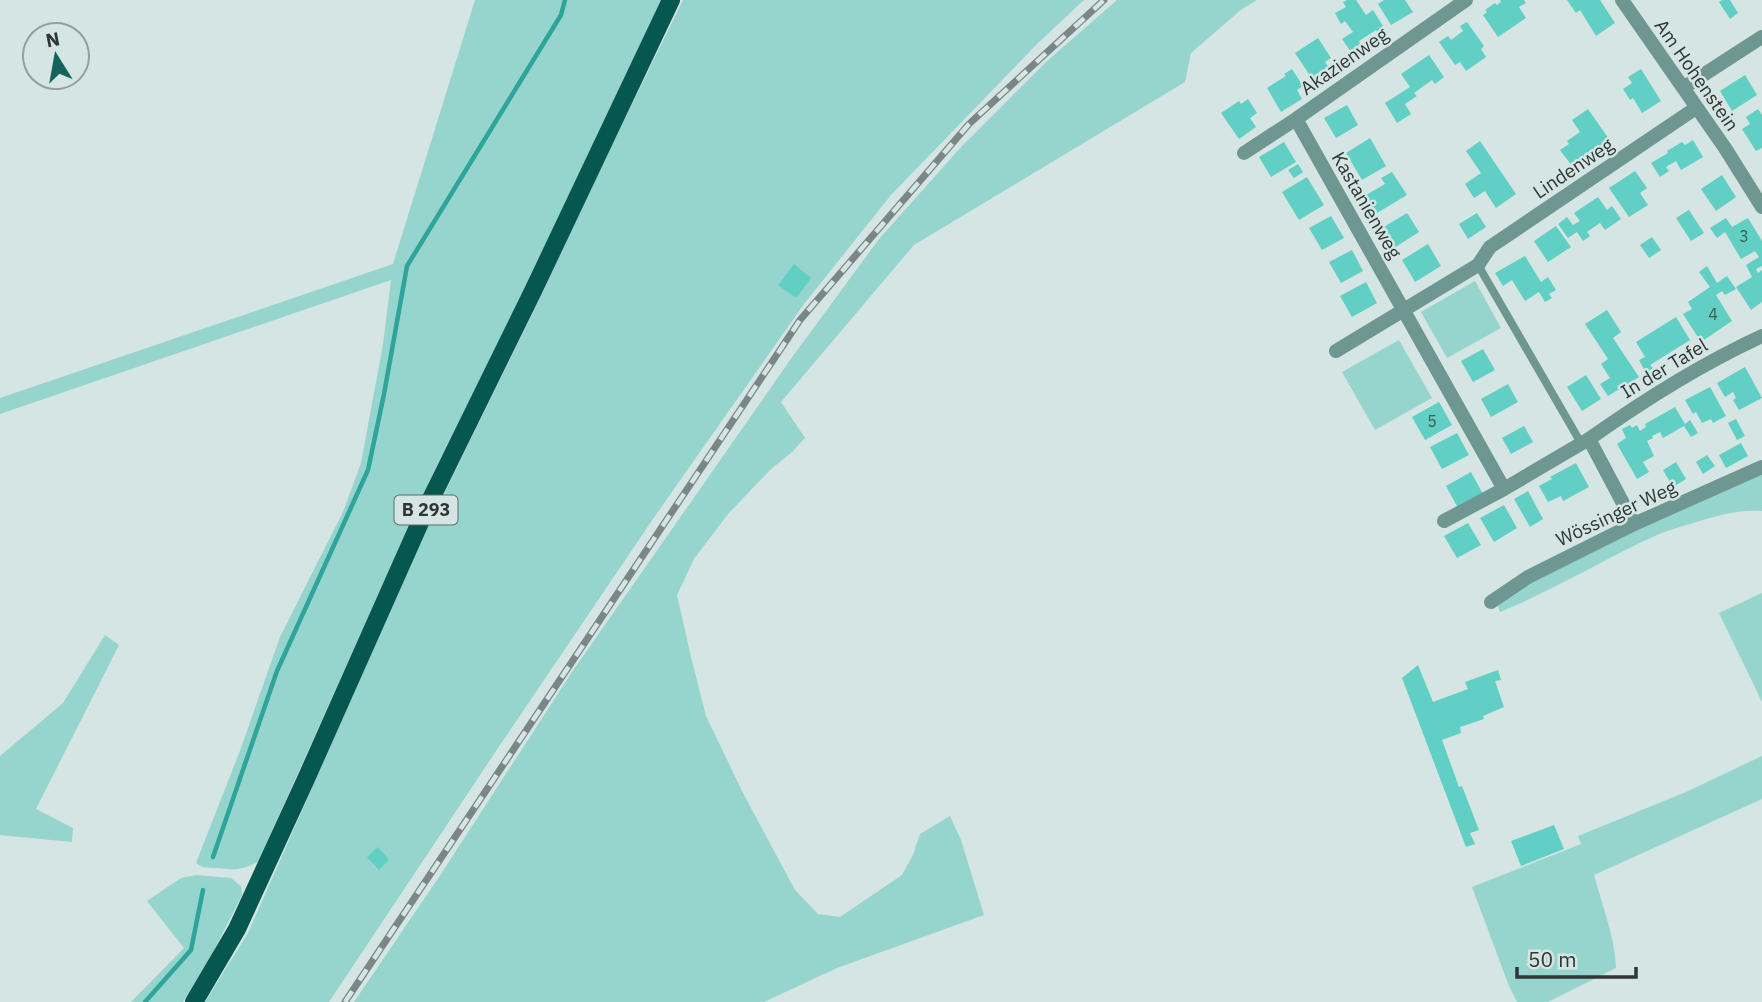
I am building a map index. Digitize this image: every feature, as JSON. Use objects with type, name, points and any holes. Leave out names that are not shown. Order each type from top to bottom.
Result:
[{"type":"main road","name":"B 293","points":[[194,1002],[237,929],[426,509],[671,0]]},
{"type":"street","name":"Akazienweg","points":[[1244,153],[1466,0]]},
{"type":"street","name":"Am Hohenstein","points":[[1622,0],[1762,207]]},
{"type":"street","points":[[1683,88],[1762,37]]},
{"type":"street","name":"Lindenweg","points":[[1478,265],[1490,247],[1696,108]]},
{"type":"street","name":"Kastanienweg","points":[[1296,119],[1504,489]]},
{"type":"street","points":[[1336,351],[1478,265]]},
{"type":"street","name":"In der Tafel","points":[[1444,521],[1585,441],[1635,406],[1728,352],[1762,336]]},
{"type":"street","points":[[1585,441],[1634,524]]},
{"type":"street","name":"Wössinger Weg","points":[[1491,602],[1528,577],[1634,524],[1762,467]]},
{"type":"lane","points":[[1478,265],[1585,441]]},
{"type":"shaded area","points":[[475,0],[662,0],[434,471],[258,862],[235,869],[202,867],[196,863],[241,748],[280,637],[343,512],[361,463],[383,344],[391,280],[0,414],[0,398],[393,264]]},
{"type":"shaded area","points":[[683,0],[1084,0],[1038,43],[891,195],[804,304],[655,516],[329,1002],[205,1002],[248,933],[420,543]]},
{"type":"shaded area","points":[[1117,0],[1257,0],[1242,9],[1191,53],[1185,82],[914,245],[781,402],[805,438],[728,514],[694,559],[677,595],[706,716],[743,793],[795,890],[818,914],[840,917],[902,875],[920,834],[950,816],[961,840],[984,915],[837,968],[764,1002],[354,1002],[572,672],[793,356],[879,239],[961,147],[1046,62]]},
{"type":"shaded area","points":[[1475,281],[1501,328],[1447,358],[1421,312]]},
{"type":"shaded area","points":[[1399,340],[1432,398],[1375,430],[1342,372]]},
{"type":"shaded area","points":[[1762,472],[1762,511],[1727,514],[1661,533],[1500,612],[1496,602],[1538,576]]},
{"type":"shaded area","points":[[1762,593],[1762,702],[1719,613]]},
{"type":"shaded area","points":[[105,635],[119,645],[36,809],[73,828],[72,842],[0,835],[0,756],[63,703]]},
{"type":"shaded area","points":[[1762,756],[1762,799],[1594,875],[1611,933],[1616,968],[1548,1002],[1517,1002],[1472,887],[1581,844],[1578,836],[1686,792]]},
{"type":"shaded area","points":[[196,875],[231,878],[241,886],[242,895],[206,966],[183,1002],[131,1002],[184,948],[147,901],[181,878]]},
{"type":"building","points":[[1356,0],[1366,15],[1373,10],[1385,29],[1378,33],[1376,30],[1359,41],[1361,45],[1351,52],[1342,39],[1353,32],[1345,21],[1341,24],[1335,13],[1346,7],[1343,2]]},
{"type":"building","points":[[1384,0],[1405,0],[1413,12],[1391,25],[1378,4]]},
{"type":"building","points":[[1500,0],[1524,0],[1526,3],[1519,7],[1526,18],[1498,37],[1483,15],[1487,12],[1485,10],[1495,3],[1497,5]]},
{"type":"building","points":[[1567,0],[1600,0],[1615,23],[1596,36],[1580,10],[1576,13]]},
{"type":"building","points":[[1730,0],[1738,13],[1730,19],[1719,2]]},
{"type":"building","points":[[1467,22],[1484,46],[1481,49],[1486,57],[1466,71],[1460,62],[1455,65],[1439,42],[1448,36],[1451,40],[1463,31],[1460,26]]},
{"type":"building","points":[[1318,38],[1331,58],[1325,62],[1332,72],[1315,83],[1295,53]]},
{"type":"building","points":[[1429,55],[1444,77],[1435,84],[1432,80],[1414,93],[1417,96],[1405,104],[1411,114],[1397,123],[1385,103],[1410,87],[1401,74]]},
{"type":"building","points":[[1292,69],[1303,86],[1297,90],[1302,99],[1281,112],[1267,88]]},
{"type":"building","points":[[1641,69],[1661,101],[1642,113],[1633,98],[1630,100],[1623,89],[1632,83],[1628,77]]},
{"type":"building","points":[[1745,75],[1757,95],[1732,111],[1720,91]]},
{"type":"building","points":[[1248,99],[1257,113],[1250,118],[1256,127],[1239,139],[1221,113],[1239,101],[1241,104]]},
{"type":"building","points":[[1347,105],[1358,125],[1336,138],[1324,118]]},
{"type":"building","points":[[1588,109],[1609,139],[1572,166],[1560,150],[1580,132],[1572,120]]},
{"type":"building","points":[[1758,109],[1762,115],[1762,148],[1756,151],[1742,129],[1750,124],[1746,117]]},
{"type":"building","points":[[1370,138],[1386,166],[1362,180],[1346,153]]},
{"type":"building","points":[[1693,140],[1703,157],[1681,170],[1676,161],[1666,167],[1669,171],[1660,177],[1651,163],[1682,142],[1685,145]]},
{"type":"building","points":[[1480,141],[1516,194],[1496,208],[1485,191],[1474,198],[1465,184],[1481,173],[1466,151]]},
{"type":"building","points":[[1284,142],[1296,162],[1271,177],[1259,157]]},
{"type":"building","points":[[1298,164],[1303,172],[1294,178],[1288,170]]},
{"type":"building","points":[[1635,171],[1647,188],[1640,193],[1648,205],[1629,217],[1609,188]]},
{"type":"building","points":[[1392,172],[1407,195],[1377,213],[1366,195],[1385,184],[1381,178]]},
{"type":"building","points":[[1722,175],[1736,197],[1716,211],[1701,189]]},
{"type":"building","points":[[1307,177],[1324,205],[1299,220],[1282,192]]},
{"type":"building","points":[[1598,197],[1607,210],[1612,206],[1621,219],[1605,230],[1600,223],[1587,232],[1590,236],[1583,241],[1577,232],[1568,238],[1558,224],[1567,217],[1573,225],[1580,221],[1574,213]]},
{"type":"building","points":[[1689,210],[1704,233],[1691,241],[1676,218]]},
{"type":"building","points":[[1407,213],[1419,232],[1394,248],[1382,228]]},
{"type":"building","points":[[1477,213],[1486,227],[1468,239],[1459,224]]},
{"type":"building","points":[[1331,216],[1344,238],[1322,250],[1309,228]]},
{"type":"building","points":[[1726,218],[1732,227],[1748,218],[1762,241],[1762,266],[1756,269],[1758,273],[1762,270],[1762,302],[1751,310],[1736,287],[1752,277],[1746,265],[1759,257],[1755,251],[1741,259],[1725,232],[1717,238],[1710,228]]},
{"type":"building","points":[[1556,226],[1571,247],[1548,262],[1534,241]]},
{"type":"building","points":[[1652,237],[1661,250],[1649,258],[1640,245]]},
{"type":"building","points":[[1428,244],[1441,266],[1415,282],[1402,260]]},
{"type":"building","points":[[1352,250],[1363,271],[1341,283],[1329,262]]},
{"type":"building","points":[[1525,256],[1541,282],[1548,277],[1556,290],[1549,294],[1552,298],[1545,302],[1539,292],[1525,301],[1512,280],[1503,286],[1495,273]]},
{"type":"building","points":[[794,264],[811,278],[796,298],[778,285]]},
{"type":"building","points":[[1707,266],[1717,283],[1727,276],[1736,289],[1725,295],[1722,291],[1716,295],[1732,321],[1701,342],[1683,314],[1692,309],[1688,302],[1710,287],[1699,272]]},
{"type":"building","points":[[1366,282],[1377,303],[1352,317],[1340,296]]},
{"type":"building","points":[[1607,310],[1621,332],[1613,338],[1639,377],[1608,396],[1600,384],[1610,378],[1601,364],[1608,359],[1585,324]]},
{"type":"building","points":[[1676,317],[1690,340],[1650,365],[1653,368],[1646,373],[1639,360],[1645,357],[1636,342]]},
{"type":"building","points":[[1483,349],[1495,370],[1473,382],[1461,361]]},
{"type":"building","points":[[1745,367],[1762,398],[1739,410],[1733,400],[1736,398],[1733,392],[1725,397],[1717,383]]},
{"type":"building","points":[[1586,375],[1601,399],[1582,411],[1567,387]]},
{"type":"building","points":[[1508,384],[1518,402],[1491,417],[1481,399]]},
{"type":"building","points":[[1710,387],[1726,416],[1713,423],[1711,419],[1702,423],[1685,400]]},
{"type":"building","points":[[1439,402],[1452,425],[1425,440],[1412,417]]},
{"type":"building","points":[[1675,407],[1685,424],[1690,420],[1698,433],[1691,437],[1684,426],[1663,438],[1660,432],[1652,436],[1653,438],[1647,441],[1654,456],[1643,462],[1649,472],[1637,479],[1617,444],[1626,438],[1622,429],[1637,425],[1640,431],[1646,427],[1645,424]]},
{"type":"building","points":[[1736,419],[1745,436],[1737,440],[1728,423]]},
{"type":"building","points":[[1524,426],[1533,442],[1511,454],[1502,438]]},
{"type":"building","points":[[1457,433],[1469,455],[1442,469],[1430,447]]},
{"type":"building","points":[[1741,443],[1748,456],[1726,468],[1719,455]]},
{"type":"building","points":[[1707,455],[1715,466],[1703,474],[1696,462]]},
{"type":"building","points":[[1676,462],[1686,479],[1673,487],[1663,470]]},
{"type":"building","points":[[1576,463],[1589,487],[1563,501],[1561,496],[1548,502],[1539,486]]},
{"type":"building","points":[[1471,472],[1483,494],[1458,508],[1446,486]]},
{"type":"building","points":[[1528,491],[1543,519],[1530,527],[1514,499]]},
{"type":"building","points":[[1504,505],[1517,528],[1494,542],[1480,518]]},
{"type":"building","points":[[1468,523],[1481,545],[1457,558],[1444,536]]},
{"type":"building","points":[[1418,665],[1433,702],[1468,689],[1465,682],[1498,670],[1501,680],[1495,681],[1504,707],[1483,716],[1484,719],[1460,727],[1461,733],[1442,740],[1459,787],[1462,786],[1479,830],[1470,833],[1475,844],[1466,847],[1402,678]]},
{"type":"building","points":[[1554,825],[1564,849],[1521,866],[1511,841]]},
{"type":"building","points":[[378,847],[389,860],[379,870],[367,857]]},
{"type":"waterway","points":[[213,857],[277,671],[368,470],[407,266],[561,15],[565,0]]},
{"type":"waterway","points":[[145,1002],[191,950],[203,890]]},
{"type":"railway","points":[[345,1002],[800,320],[969,124],[1104,0]]}]
